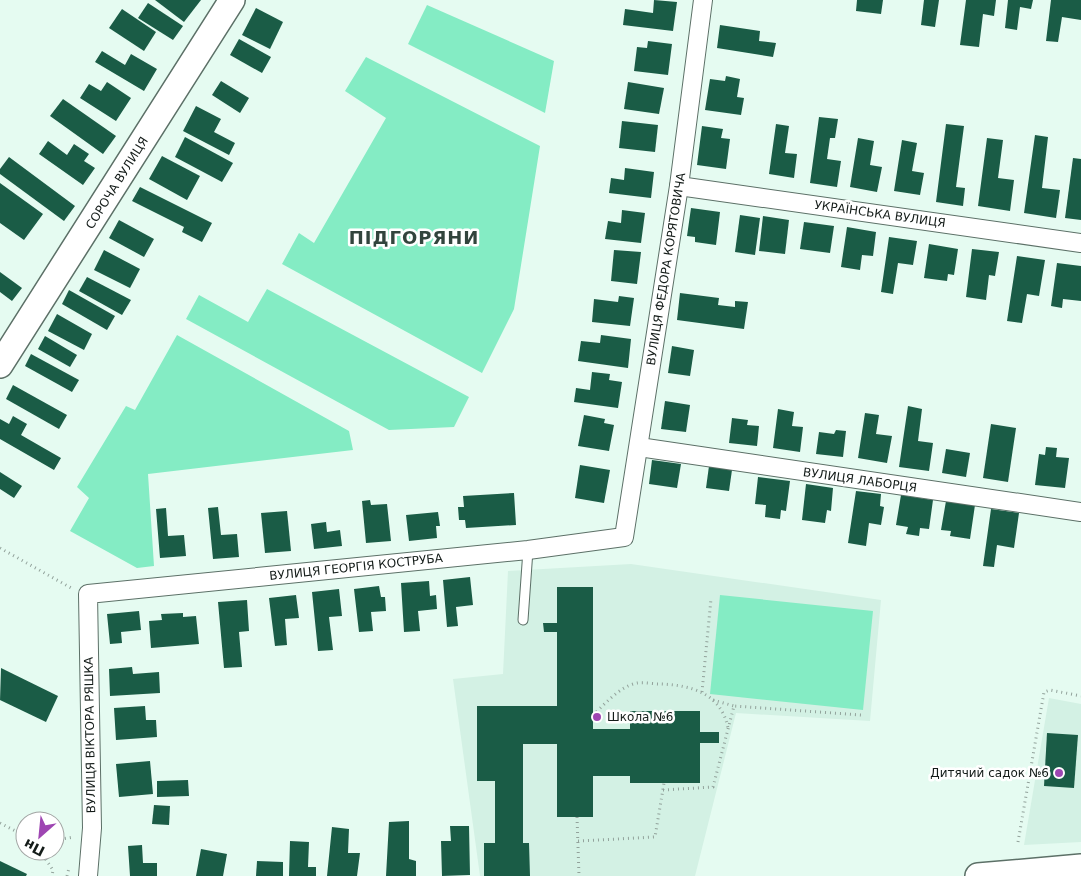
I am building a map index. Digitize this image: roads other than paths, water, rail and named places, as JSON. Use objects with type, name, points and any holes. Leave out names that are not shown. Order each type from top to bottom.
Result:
[{"type":"main road","name":"СОРОЧА ВУЛИЦЯ","points":[[0,365],[232,0]]},
{"type":"main road","points":[[978,876],[1081,867]]},
{"type":"street","name":"ВУЛИЦЯ ФЕДОРА КОРЯТОВИЧА","points":[[624,537],[679,186],[703,0]]},
{"type":"street","name":"УКРАЇНСЬКА ВУЛИЦЯ","points":[[679,186],[1081,243]]},
{"type":"street","name":"ВУЛИЦЯ ЛАБОРЦЯ","points":[[638,447],[1081,512]]},
{"type":"street","name":"ВУЛИЦЯ ГЕОРГІЯ КОСТРУБА","points":[[88,594],[528,550],[624,537]]},
{"type":"street","name":"ВУЛИЦЯ ВІКТОРА РЯШКА","points":[[88,594],[92,828],[88,876]]},
{"type":"lane","points":[[523,620],[528,550]]},
{"type":"place","name":"Школа №6","points":[[597,717]]},
{"type":"place","name":"Дитячий садок №6","points":[[1059,773]]},
{"type":"district","name":"ПІДГОРЯНИ","points":[[414,237]]}]
